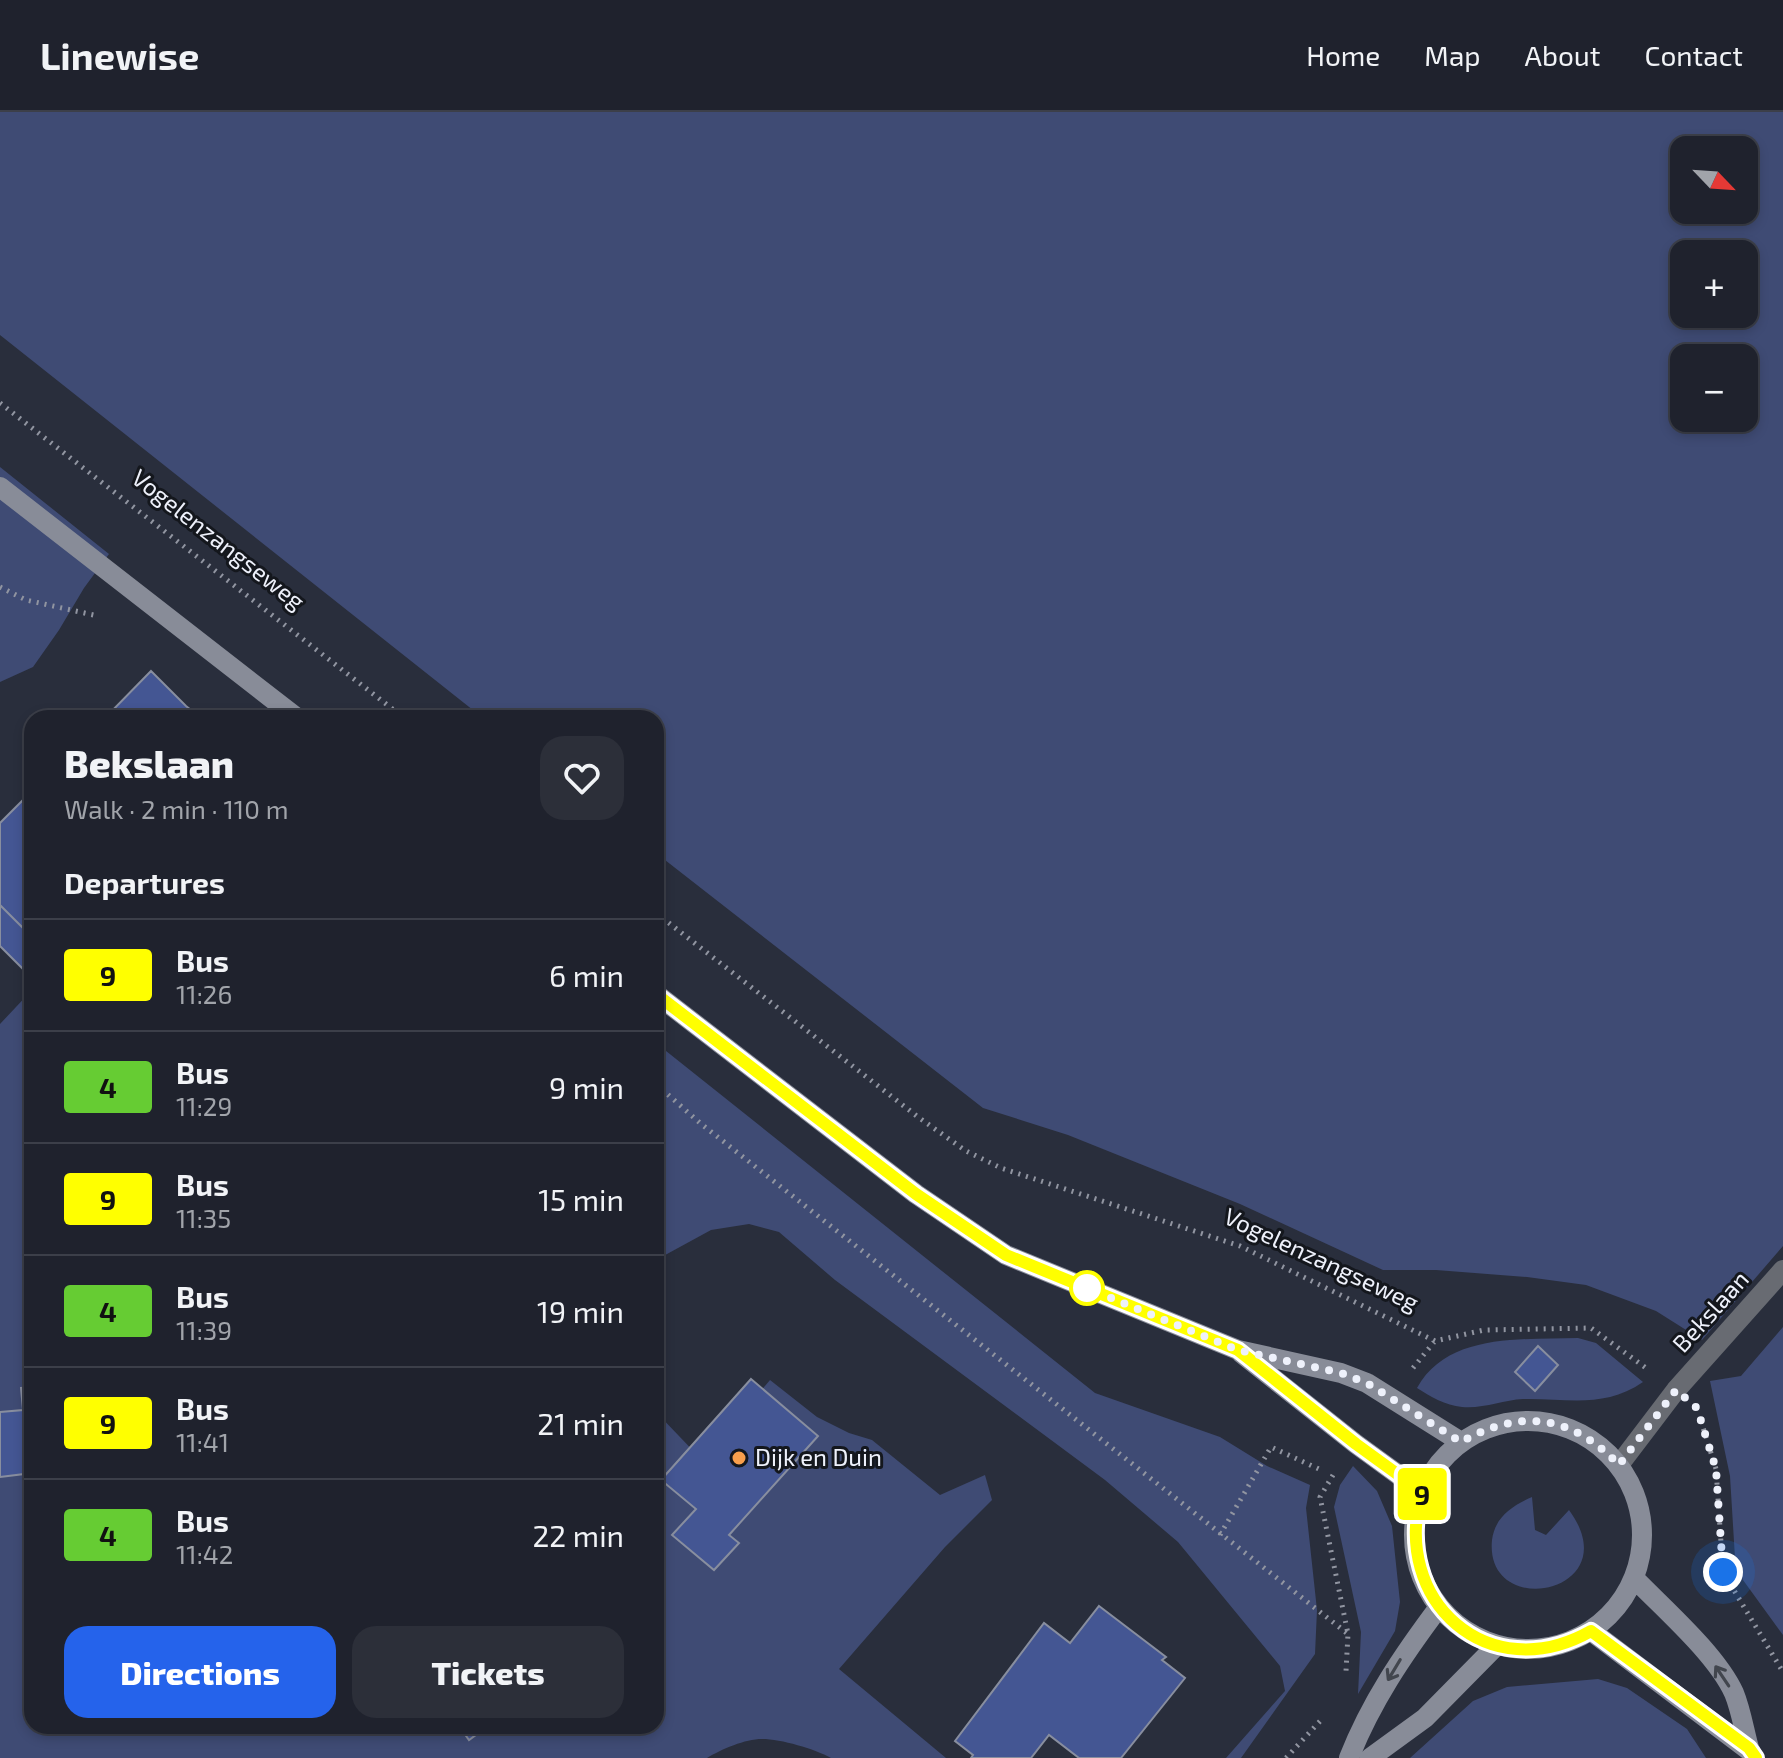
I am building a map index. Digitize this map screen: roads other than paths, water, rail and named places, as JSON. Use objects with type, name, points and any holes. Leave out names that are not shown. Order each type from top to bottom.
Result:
[{"type":"main road","points":[[0,487],[287,710]]},
{"type":"main road","points":[[664,1000],[916,1194],[1006,1255],[1238,1350],[1341,1373],[1367,1383],[1461,1442]]},
{"type":"main road","points":[[1238,1350],[1422,1492]]},
{"type":"main road","points":[[1533,1420],[1557,1424],[1581,1433],[1602,1447],[1619,1465],[1632,1486],[1640,1508],[1643,1531],[1641,1555],[1634,1578],[1617,1608],[1591,1631],[1555,1647],[1516,1649],[1475,1637],[1439,1607],[1426,1587],[1417,1563],[1415,1515],[1422,1492],[1438,1465],[1461,1442],[1495,1426],[1533,1420]]},
{"type":"main road","points":[[1634,1578],[1708,1655],[1722,1674],[1734,1693],[1752,1753]]},
{"type":"main road","points":[[1349,1758],[1363,1724],[1397,1664],[1439,1607]]},
{"type":"main road","points":[[1591,1631],[1752,1753]]},
{"type":"main road","points":[[1370,1758],[1425,1718],[1497,1645]]},
{"type":"street","name":"Bekslaan","points":[[1619,1465],[1676,1390],[1783,1270]]},
{"type":"place","name":"Dijk en Duin","points":[[739,1458]]}]
